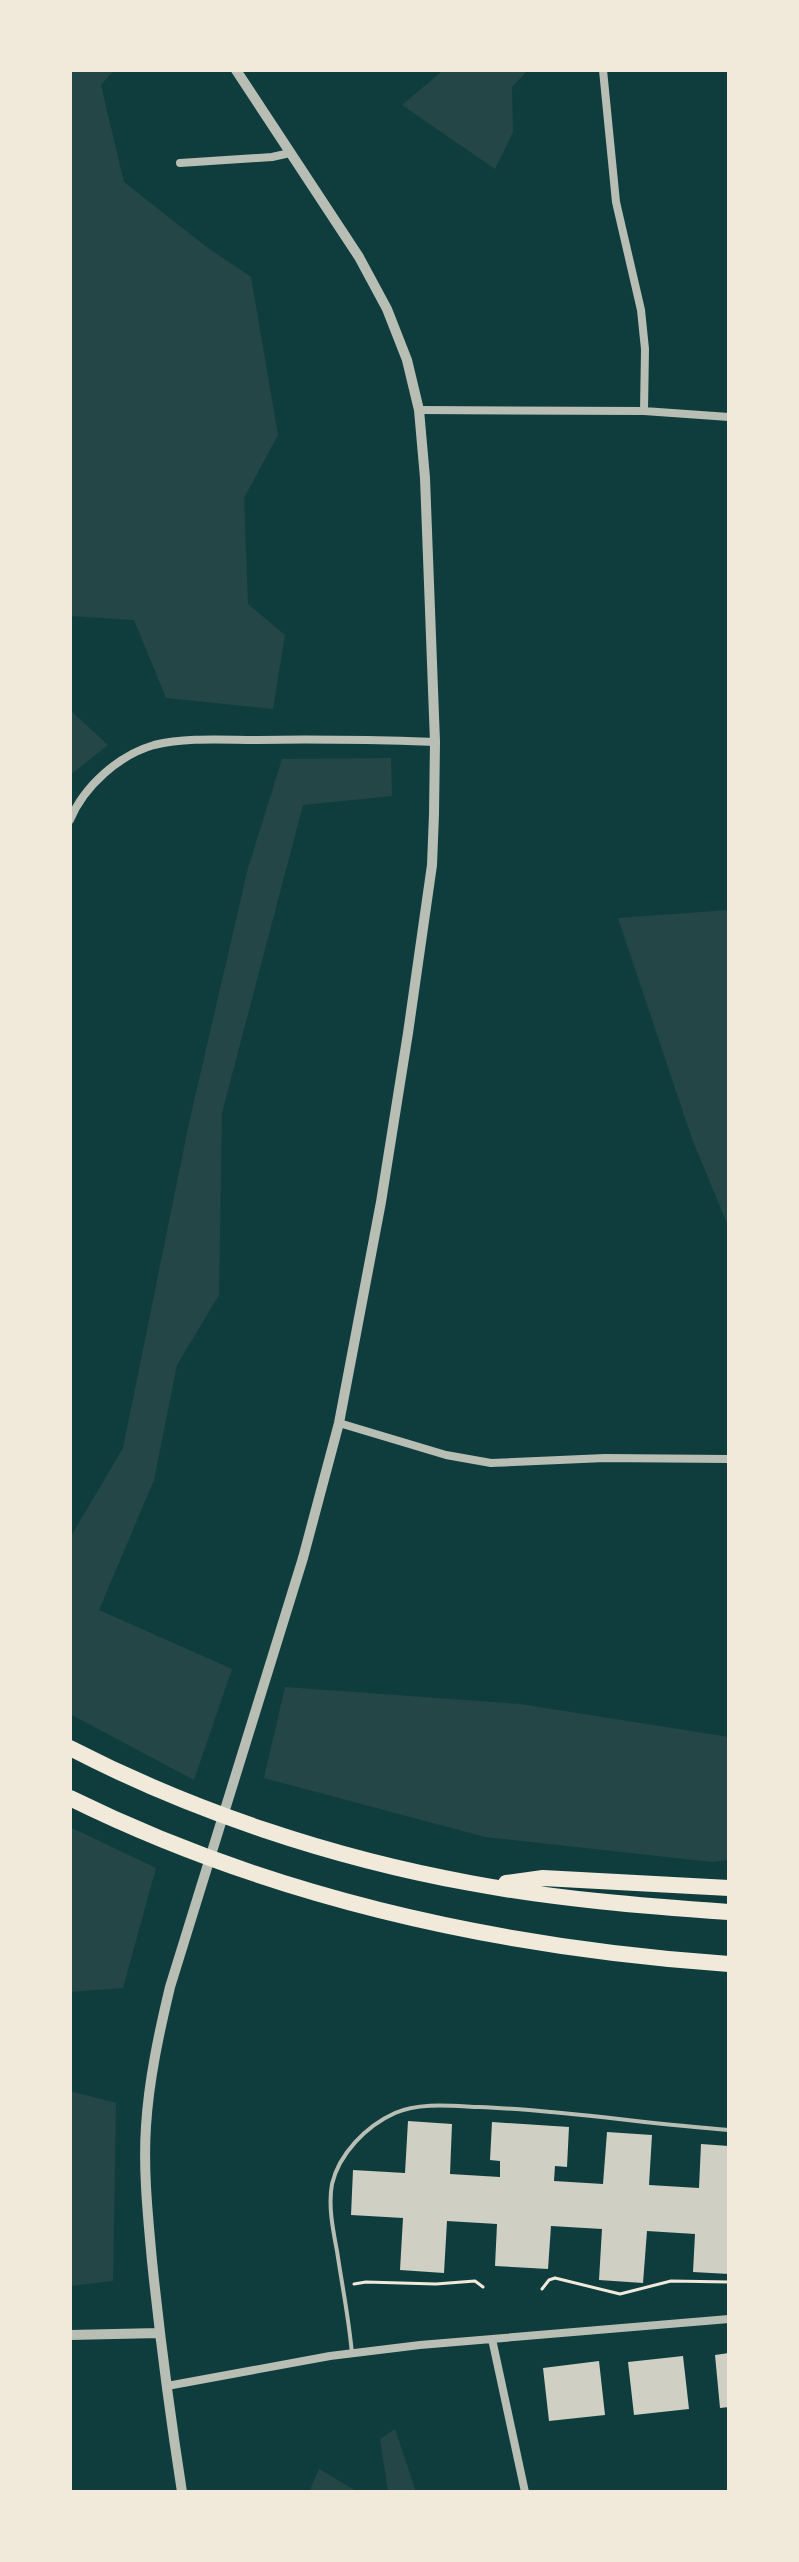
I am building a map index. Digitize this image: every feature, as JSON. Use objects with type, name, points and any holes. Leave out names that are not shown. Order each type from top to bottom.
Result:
[{"type":"highway","points":[[70,1748],[193,1803],[380,1863],[488,1886],[568,1898],[729,1912]]},
{"type":"highway","points":[[70,1798],[151,1835],[250,1872],[384,1912],[549,1945],[666,1960],[729,1964]]},
{"type":"highway","points":[[488,1886],[543,1878],[729,1888]]},
{"type":"street","points":[[182,2492],[159,2333],[148,2215],[146,2127],[158,2034],[303,1558],[339,1423],[381,1202],[426,913],[432,865],[435,742],[425,478],[419,410],[407,360],[387,309],[359,257],[236,70]]},
{"type":"street","points":[[603,70],[609,156],[616,202],[641,310],[645,349],[644,411]]},
{"type":"street","points":[[180,163],[290,153]]},
{"type":"street","points":[[419,410],[644,411],[729,417]]},
{"type":"street","points":[[70,820],[84,795],[115,764],[133,753],[154,746],[200,740],[435,742]]},
{"type":"street","points":[[339,1423],[446,1455],[491,1463],[605,1458],[729,1459]]},
{"type":"street","points":[[167,2386],[285,2363],[352,2354],[729,2319]]},
{"type":"street","points":[[70,2335],[159,2333]]},
{"type":"street","points":[[492,2339],[525,2492]]},
{"type":"lane","points":[[352,2354],[335,2240],[332,2187],[336,2169],[347,2152],[361,2136],[395,2113],[435,2106],[531,2109],[729,2130]]},
{"type":"path","points":[[542,2289],[555,2278],[620,2294],[671,2281],[729,2282]]},
{"type":"path","points":[[366,2282],[416,2285],[475,2281],[483,2287]]},
{"type":"shaded area","points":[[70,70],[114,70],[101,85],[124,182],[208,248],[251,277],[278,435],[244,498],[248,604],[285,635],[273,709],[166,698],[134,620],[70,616]]},
{"type":"shaded area","points":[[441,70],[528,70],[512,87],[513,132],[495,169],[402,105]]},
{"type":"shaded area","points":[[70,710],[108,745],[70,775]]},
{"type":"shaded area","points":[[391,758],[392,796],[303,805],[222,1113],[219,1295],[177,1365],[154,1480],[99,1610],[232,1669],[194,1780],[70,1714],[70,1538],[123,1448],[189,1123],[248,868],[282,759]]},
{"type":"shaded area","points":[[729,910],[729,1228],[692,1139],[618,918]]},
{"type":"shaded area","points":[[285,1687],[520,1704],[729,1737],[729,1860],[712,1862],[485,1837],[264,1778]]},
{"type":"shaded area","points":[[70,1827],[156,1868],[123,1988],[70,1992]]},
{"type":"shaded area","points":[[70,2091],[116,2103],[113,2281],[70,2286]]},
{"type":"shaded area","points":[[395,2429],[416,2492],[388,2492],[380,2439]]},
{"type":"shaded area","points":[[319,2469],[358,2492],[309,2492]]},
{"type":"building","points":[[408,2121],[452,2124],[450,2174],[500,2177],[500,2161],[490,2160],[492,2122],[569,2127],[567,2167],[555,2166],[554,2181],[603,2184],[607,2132],[652,2135],[649,2185],[699,2188],[701,2144],[729,2146],[729,2274],[693,2272],[695,2234],[647,2231],[643,2283],[599,2280],[602,2229],[551,2226],[548,2269],[495,2266],[497,2224],[447,2221],[444,2273],[400,2270],[403,2218],[351,2215],[353,2170],[405,2173]]},
{"type":"building","points":[[729,2353],[729,2407],[720,2408],[715,2355]]},
{"type":"building","points":[[683,2356],[689,2409],[634,2415],[628,2362]]},
{"type":"building","points":[[599,2361],[605,2415],[549,2421],[543,2368]]}]
